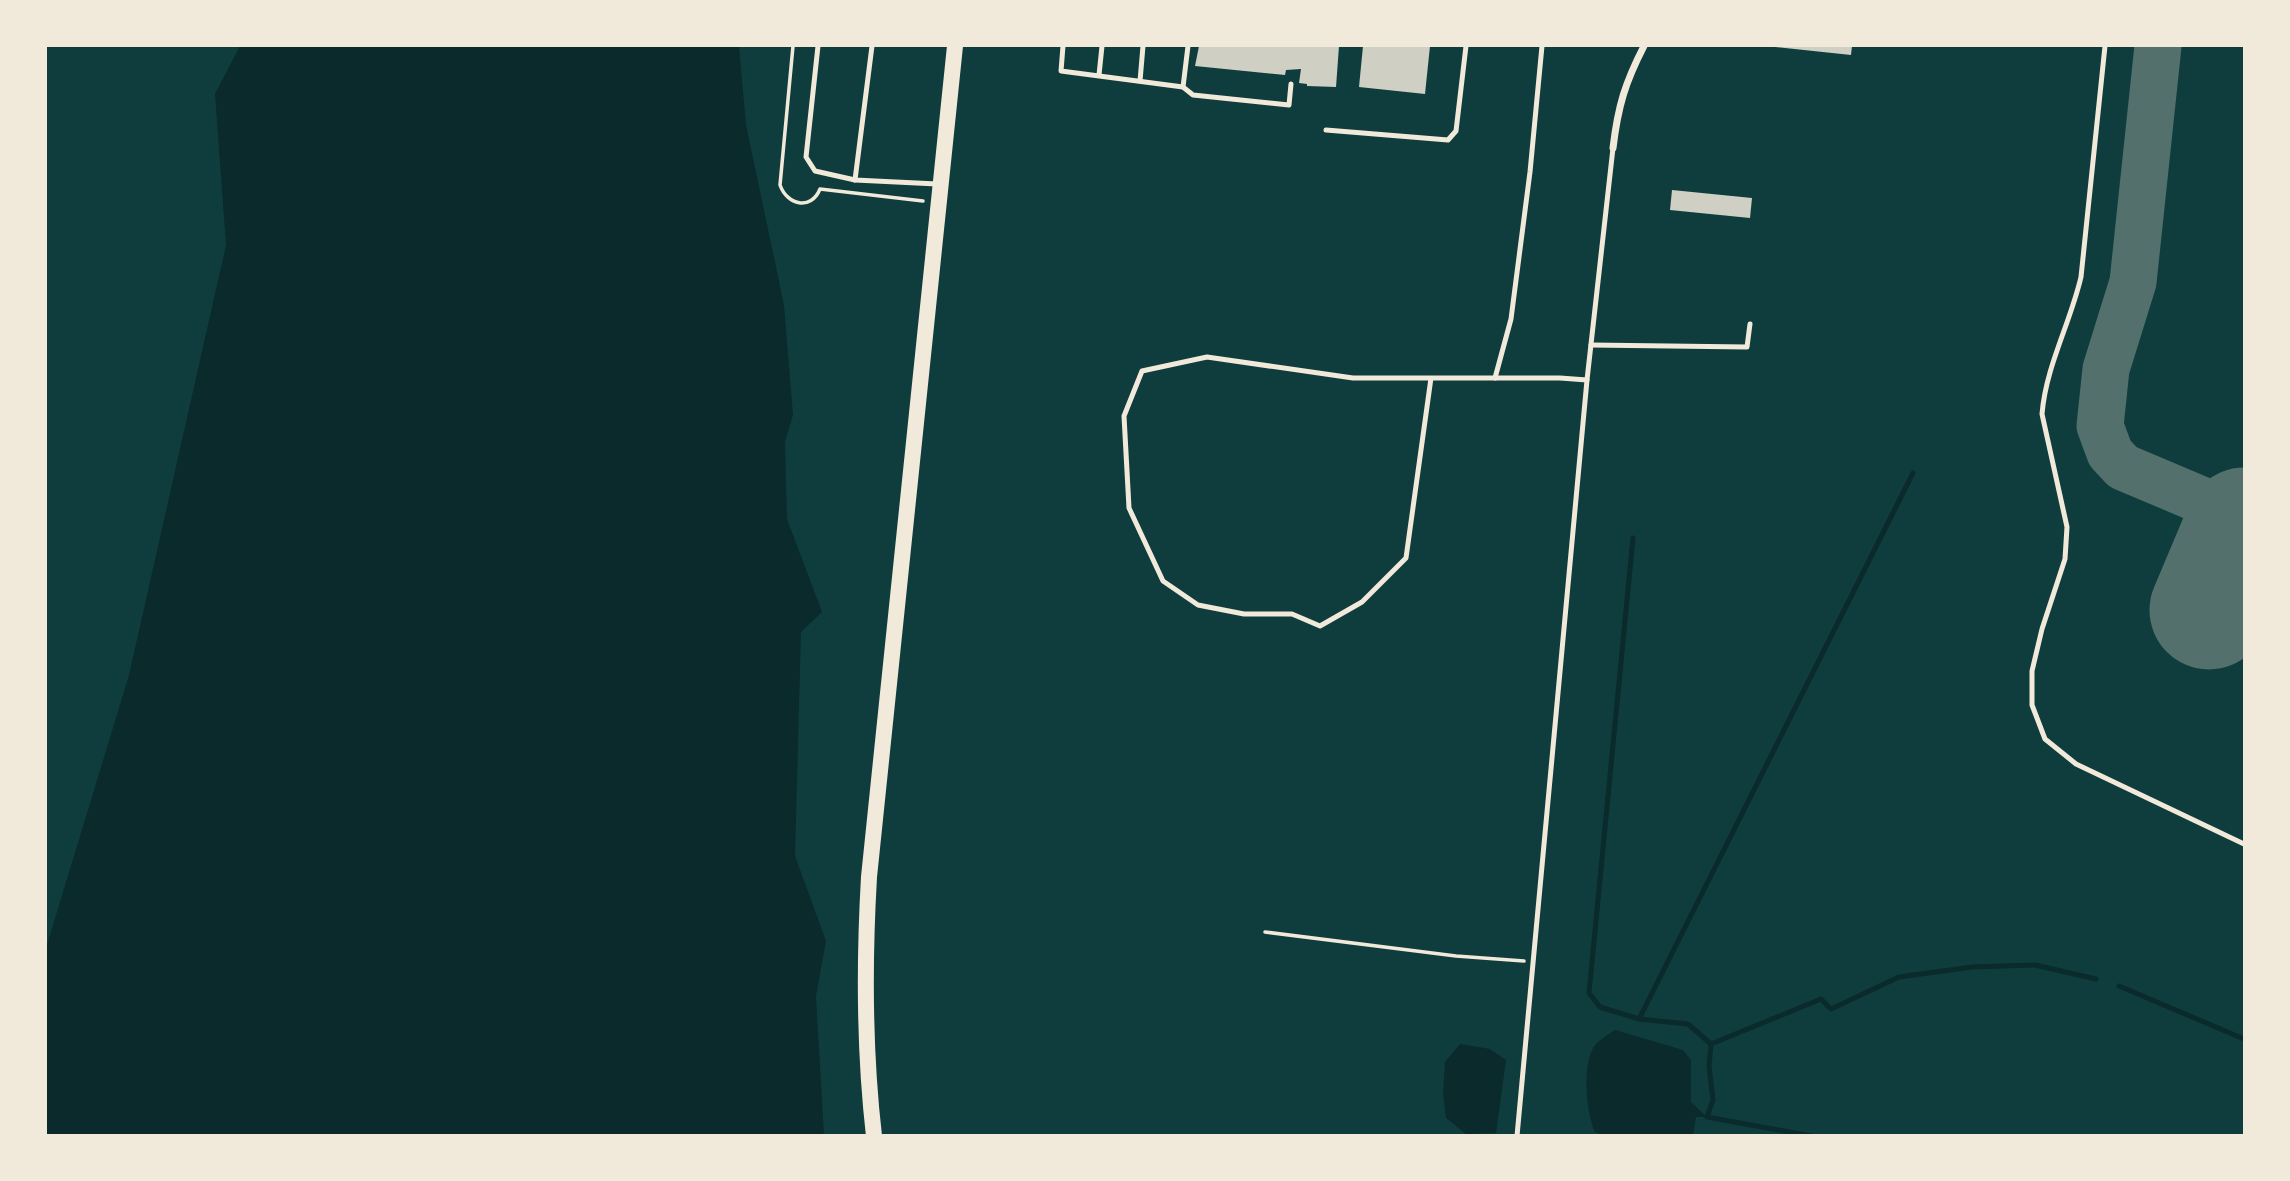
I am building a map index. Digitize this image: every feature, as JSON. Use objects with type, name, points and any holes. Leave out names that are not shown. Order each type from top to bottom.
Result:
[{"type":"main road","points":[[874,1136],[864,1021],[869,877],[955,46]]},
{"type":"street","points":[[1613,148],[1617,110],[1627,78],[1644,46]]},
{"type":"lane","points":[[818,46],[806,157],[815,171],[855,180],[941,184]]},
{"type":"lane","points":[[855,180],[872,46]]},
{"type":"lane","points":[[1063,46],[1061,71],[1183,87],[1193,95],[1289,105],[1291,84]]},
{"type":"lane","points":[[1099,75],[1102,46]]},
{"type":"lane","points":[[1140,81],[1143,46]]},
{"type":"lane","points":[[1183,87],[1188,46]]},
{"type":"lane","points":[[1326,130],[1448,140],[1456,131],[1466,46]]},
{"type":"lane","points":[[1495,378],[1511,319],[1530,172],[1542,46]]},
{"type":"lane","points":[[2105,46],[2081,277],[2052,366],[2042,414],[2067,527],[2065,559],[2042,629],[2032,671],[2032,705],[2045,739],[2076,764],[2245,844]]},
{"type":"lane","points":[[1517,1136],[1587,380],[1613,148]]},
{"type":"lane","points":[[1591,345],[1747,347],[1750,324]]},
{"type":"lane","points":[[1432,378],[1406,558],[1362,602],[1320,625],[1292,614],[1244,614],[1198,605],[1163,581],[1129,508],[1124,415],[1142,371],[1207,357],[1353,378],[1432,378],[1560,378],[1587,380]]},
{"type":"path","points":[[1265,932],[1456,956],[1532,962]]},
{"type":"water","points":[[240,46],[739,46],[746,125],[784,305],[793,415],[785,442],[787,519],[822,612],[801,632],[795,856],[826,941],[816,996],[824,1135],[46,1135],[46,948],[129,675],[226,245],[215,94]]},
{"type":"water","points":[[1615,1030],[1683,1050],[1691,1060],[1691,1102],[1707,1117],[1696,1117],[1693,1135],[1605,1136],[1595,1132],[1587,1100],[1588,1062],[1596,1044]]},
{"type":"water","points":[[1460,1044],[1490,1049],[1506,1060],[1496,1133],[1466,1134],[1446,1118],[1443,1094],[1445,1062]]},
{"type":"building","points":[[1199,46],[1339,46],[1336,87],[1307,86],[1299,83],[1301,69],[1286,70],[1285,75],[1195,66]]},
{"type":"building","points":[[1363,46],[1430,46],[1425,94],[1359,87]]},
{"type":"building","points":[[1775,46],[1852,46],[1851,55]]},
{"type":"building","points":[[1672,190],[1752,198],[1750,218],[1670,210]]},
{"type":"waterway","points":[[1711,1044],[1688,1024],[1639,1019],[1913,473]]},
{"type":"waterway","points":[[1633,538],[1589,993],[1600,1007],[1639,1019]]},
{"type":"waterway","points":[[1812,1136],[1707,1117],[1713,1100],[1709,1066],[1711,1044],[1821,999],[1831,1009],[1899,977],[1972,967],[2035,965],[2096,979]]},
{"type":"waterway","points":[[2119,986],[2244,1039]]},
{"type":"taxiway","points":[[2158,46],[2133,282],[2106,369],[2100,426],[2110,453],[2123,467],[2220,508],[2244,500]]},
{"type":"taxiway","points":[[2230,560],[2233,574],[2244,591]]},
{"type":"runway","points":[[2209,610],[2244,527]]}]
